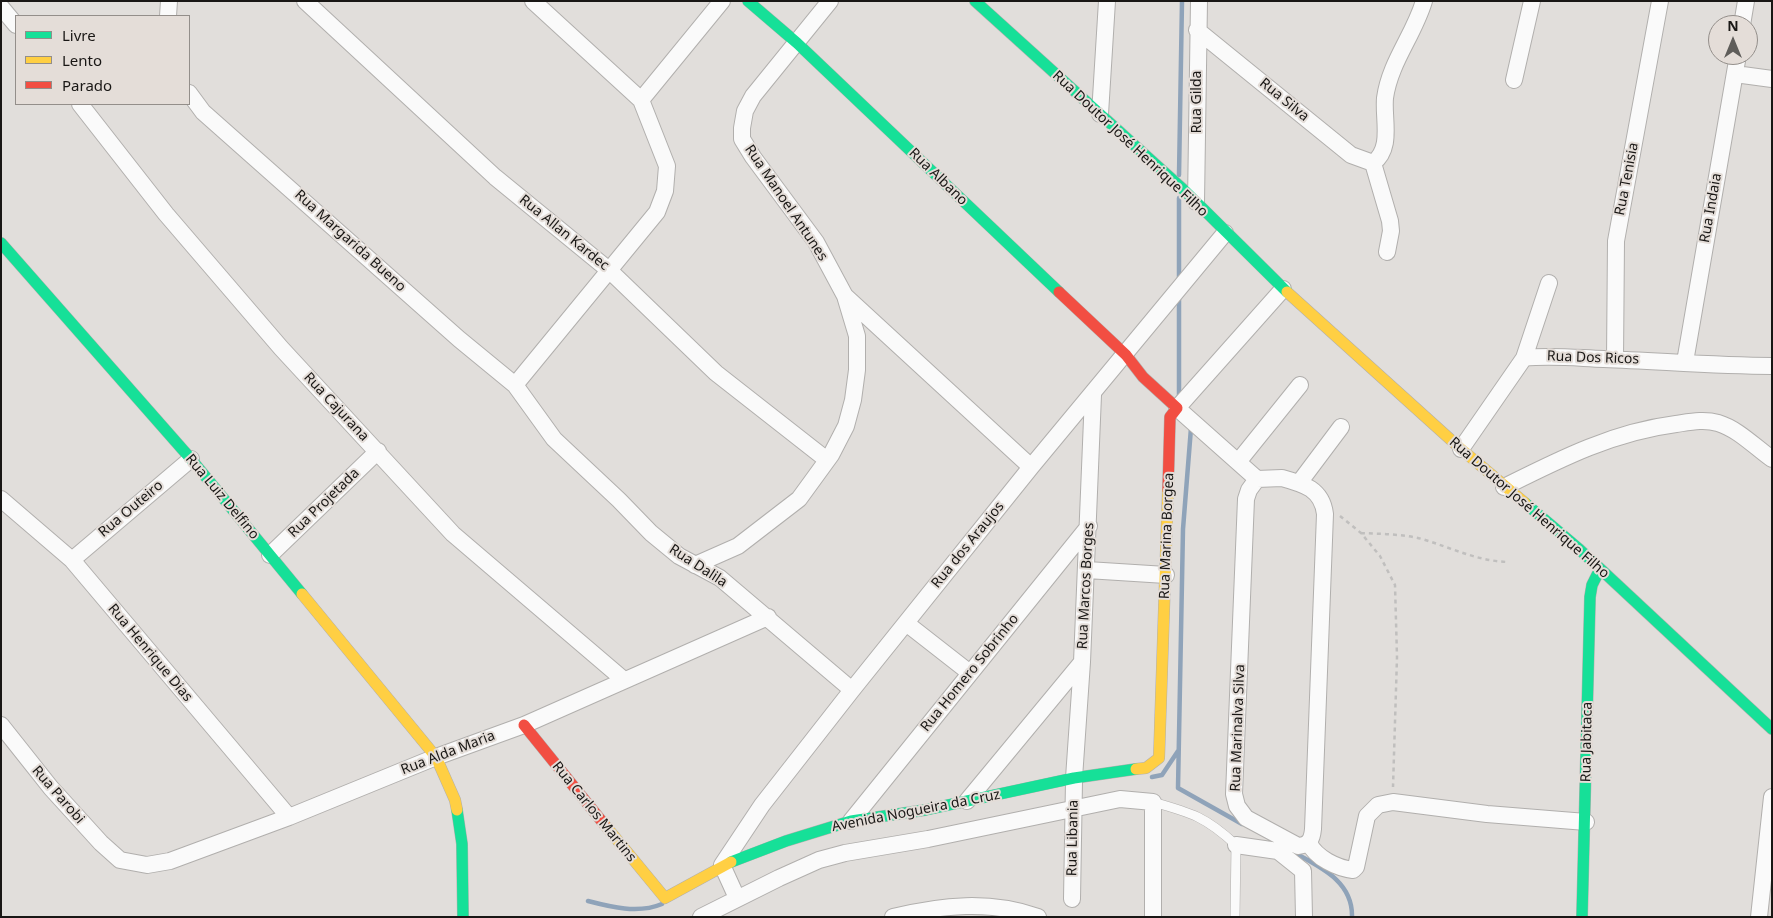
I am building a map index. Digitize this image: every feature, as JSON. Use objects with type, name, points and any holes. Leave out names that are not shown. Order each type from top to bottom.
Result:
[{"type":"street","points":[[168,1],[168,15]]},
{"type":"street","name":"Rua Allan Kardec","points":[[305,1],[495,177],[610,271],[716,373],[827,460]]},
{"type":"street","points":[[516,384],[657,212],[665,191],[667,166],[641,100],[533,1]]},
{"type":"street","points":[[641,100],[722,1]]},
{"type":"street","name":"Rua Albano","points":[[748,1],[797,43],[1126,355]]},
{"type":"street","name":"Rua Manoel Antunes","points":[[695,564],[738,546],[799,499],[827,460],[846,426],[853,400],[856,377],[857,336],[845,296],[816,242],[753,157],[742,139],[745,111],[753,96],[830,1]]},
{"type":"street","name":"Rua Doutor José Henrique Filho","points":[[975,1],[991,7],[1100,114],[1190,197],[1283,289],[1504,487],[1600,569],[1772,729]]},
{"type":"street","points":[[1100,114],[1107,1]]},
{"type":"street","name":"Rua Gilda","points":[[1190,197],[1199,1]]},
{"type":"street","points":[[1387,252],[1391,231],[1390,221],[1374,163],[1385,150],[1386,98],[1391,75],[1424,1]]},
{"type":"street","points":[[1514,80],[1532,1]]},
{"type":"street","name":"Rua Tenisia","points":[[1615,359],[1616,241],[1660,1]]},
{"type":"street","points":[[1744,15],[1746,1]]},
{"type":"street","points":[[1,7],[15,24]]},
{"type":"street","name":"Rua Silva","points":[[1197,30],[1351,155],[1374,163]]},
{"type":"street","name":"Rua Indaia","points":[[1685,362],[1736,65]]},
{"type":"street","points":[[1735,74],[1772,79]]},
{"type":"street","name":"Rua Margarida Bueno","points":[[190,94],[203,112],[446,327],[516,384]]},
{"type":"street","name":"Rua Cajurana","points":[[81,105],[166,214],[281,348],[467,547],[624,680]]},
{"type":"street","name":"Rua dos Araujos","points":[[723,869],[762,805],[852,690],[1031,466],[1093,395],[1225,233]]},
{"type":"street","name":"Rua Luiz Delfino","points":[[1,243],[191,459],[436,756],[455,800],[462,844],[460,916]]},
{"type":"street","points":[[1461,449],[1524,358],[1549,283]]},
{"type":"street","points":[[1183,409],[1283,289]]},
{"type":"street","points":[[845,296],[1031,466]]},
{"type":"street","points":[[1126,355],[1143,377],[1183,409],[1257,479],[1282,478],[1299,483],[1320,496],[1324,502],[1326,514],[1313,829],[1309,843],[1318,856],[1345,869],[1353,870],[1356,868],[1367,816],[1378,805],[1393,802],[1487,814],[1586,822]]},
{"type":"street","name":"Rua Dos Ricos","points":[[1524,358],[1556,357],[1685,362],[1728,366],[1772,366]]},
{"type":"street","name":"Rua Dalila","points":[[516,384],[554,439],[619,500],[650,533],[679,556],[720,578],[852,690]]},
{"type":"street","points":[[1238,462],[1300,385]]},
{"type":"street","name":"Rua Marcos Borges","points":[[1074,779],[1087,570],[1093,395]]},
{"type":"street","name":"Rua Marina Borgea","points":[[1159,741],[1170,417],[1183,409]]},
{"type":"street","points":[[1504,487],[1580,449],[1618,435],[1646,428],[1703,421],[1718,423],[1731,429],[1772,459]]},
{"type":"street","points":[[1299,483],[1341,427]]},
{"type":"street","name":"Rua Projetada","points":[[270,555],[378,451]]},
{"type":"street","name":"Rua Outeiro","points":[[72,560],[191,459]]},
{"type":"street","name":"Rua Marinalva Silva","points":[[1257,479],[1249,490],[1246,499],[1234,794],[1237,806],[1246,818],[1298,846],[1309,843]]},
{"type":"street","name":"Rua Henrique Dias","points":[[1,499],[72,560],[289,817]]},
{"type":"street","name":"Rua Homero Sobrinho","points":[[851,821],[1089,526]]},
{"type":"street","name":"Rua Jabitaca","points":[[1582,917],[1586,822],[1590,597],[1592,585],[1600,569]]},
{"type":"street","points":[[1087,570],[1166,574]]},
{"type":"street","name":"Rua Alda Maria","points":[[120,860],[147,864],[170,861],[289,817],[436,756],[524,725],[768,617]]},
{"type":"street","points":[[906,623],[970,673]]},
{"type":"street","points":[[967,801],[1082,662]]},
{"type":"street","name":"Rua Parobi","points":[[1,725],[51,788],[101,843],[120,860]]},
{"type":"street","name":"Rua Carlos Martins","points":[[524,725],[665,898]]},
{"type":"street","name":"Avenida Nogueira da Cruz","points":[[665,898],[723,869],[786,841],[851,821],[925,810],[1074,779],[1146,768],[1154,764],[1158,758],[1159,741]]},
{"type":"street","name":"Rua Libania","points":[[1072,899],[1074,779]]},
{"type":"street","points":[[1759,917],[1772,797]]},
{"type":"street","name":"Avenida Nogueira da Cruz","points":[[701,917],[735,895],[819,860],[844,853],[1120,799],[1153,802]]},
{"type":"street","points":[[1153,802],[1153,917]]},
{"type":"street","points":[[1236,845],[1278,851],[1303,871],[1304,917]]},
{"type":"street","points":[[723,869],[735,895]]},
{"type":"street","points":[[893,917],[942,907],[969,905],[994,906],[1038,917]]},
{"type":"lane","points":[[1153,802],[1186,811],[1210,822],[1236,845],[1235,917]]},
{"type":"path","points":[[1324,502],[1360,533],[1380,556],[1395,585],[1397,658],[1393,802]]},
{"type":"path","points":[[1360,533],[1420,538],[1472,558],[1508,562]]},
{"type":"waterway","points":[[1179,175],[1182,1]]},
{"type":"waterway","points":[[1179,198],[1179,280]]},
{"type":"waterway","points":[[1179,295],[1179,397]]},
{"type":"waterway","points":[[1191,428],[1183,529],[1178,788],[1242,824]]},
{"type":"waterway","points":[[1152,777],[1162,775],[1178,751]]},
{"type":"waterway","points":[[1293,852],[1314,863],[1341,885],[1351,904],[1352,917]]},
{"type":"waterway","points":[[588,901],[625,909],[644,909],[662,904]]},
{"type":"traffic: fast","points":[[748,1],[797,43],[1059,292]]},
{"type":"traffic: fast","points":[[975,1],[1185,191],[1287,292]]},
{"type":"traffic: fast","points":[[1,243],[191,459],[302,594]]},
{"type":"traffic: fast","points":[[1525,503],[1579,549],[1772,729]]},
{"type":"traffic: fast","points":[[1582,917],[1590,597],[1592,585],[1600,569]]},
{"type":"traffic: fast","points":[[731,862],[786,841],[851,821],[925,810],[1074,778],[1136,769]]},
{"type":"traffic: fast","points":[[457,810],[462,844],[463,917]]},
{"type":"traffic: slow","points":[[1287,292],[1461,449],[1525,503]]},
{"type":"traffic: slow","points":[[1136,769],[1146,768],[1159,758],[1168,490]]},
{"type":"traffic: slow","points":[[302,594],[436,757],[455,800],[457,810]]},
{"type":"traffic: slow","points":[[604,824],[665,898],[731,862]]},
{"type":"traffic: jam","points":[[1059,292],[1126,355],[1143,377],[1177,408],[1170,417],[1168,490]]},
{"type":"traffic: jam","points":[[524,725],[604,824]]}]
